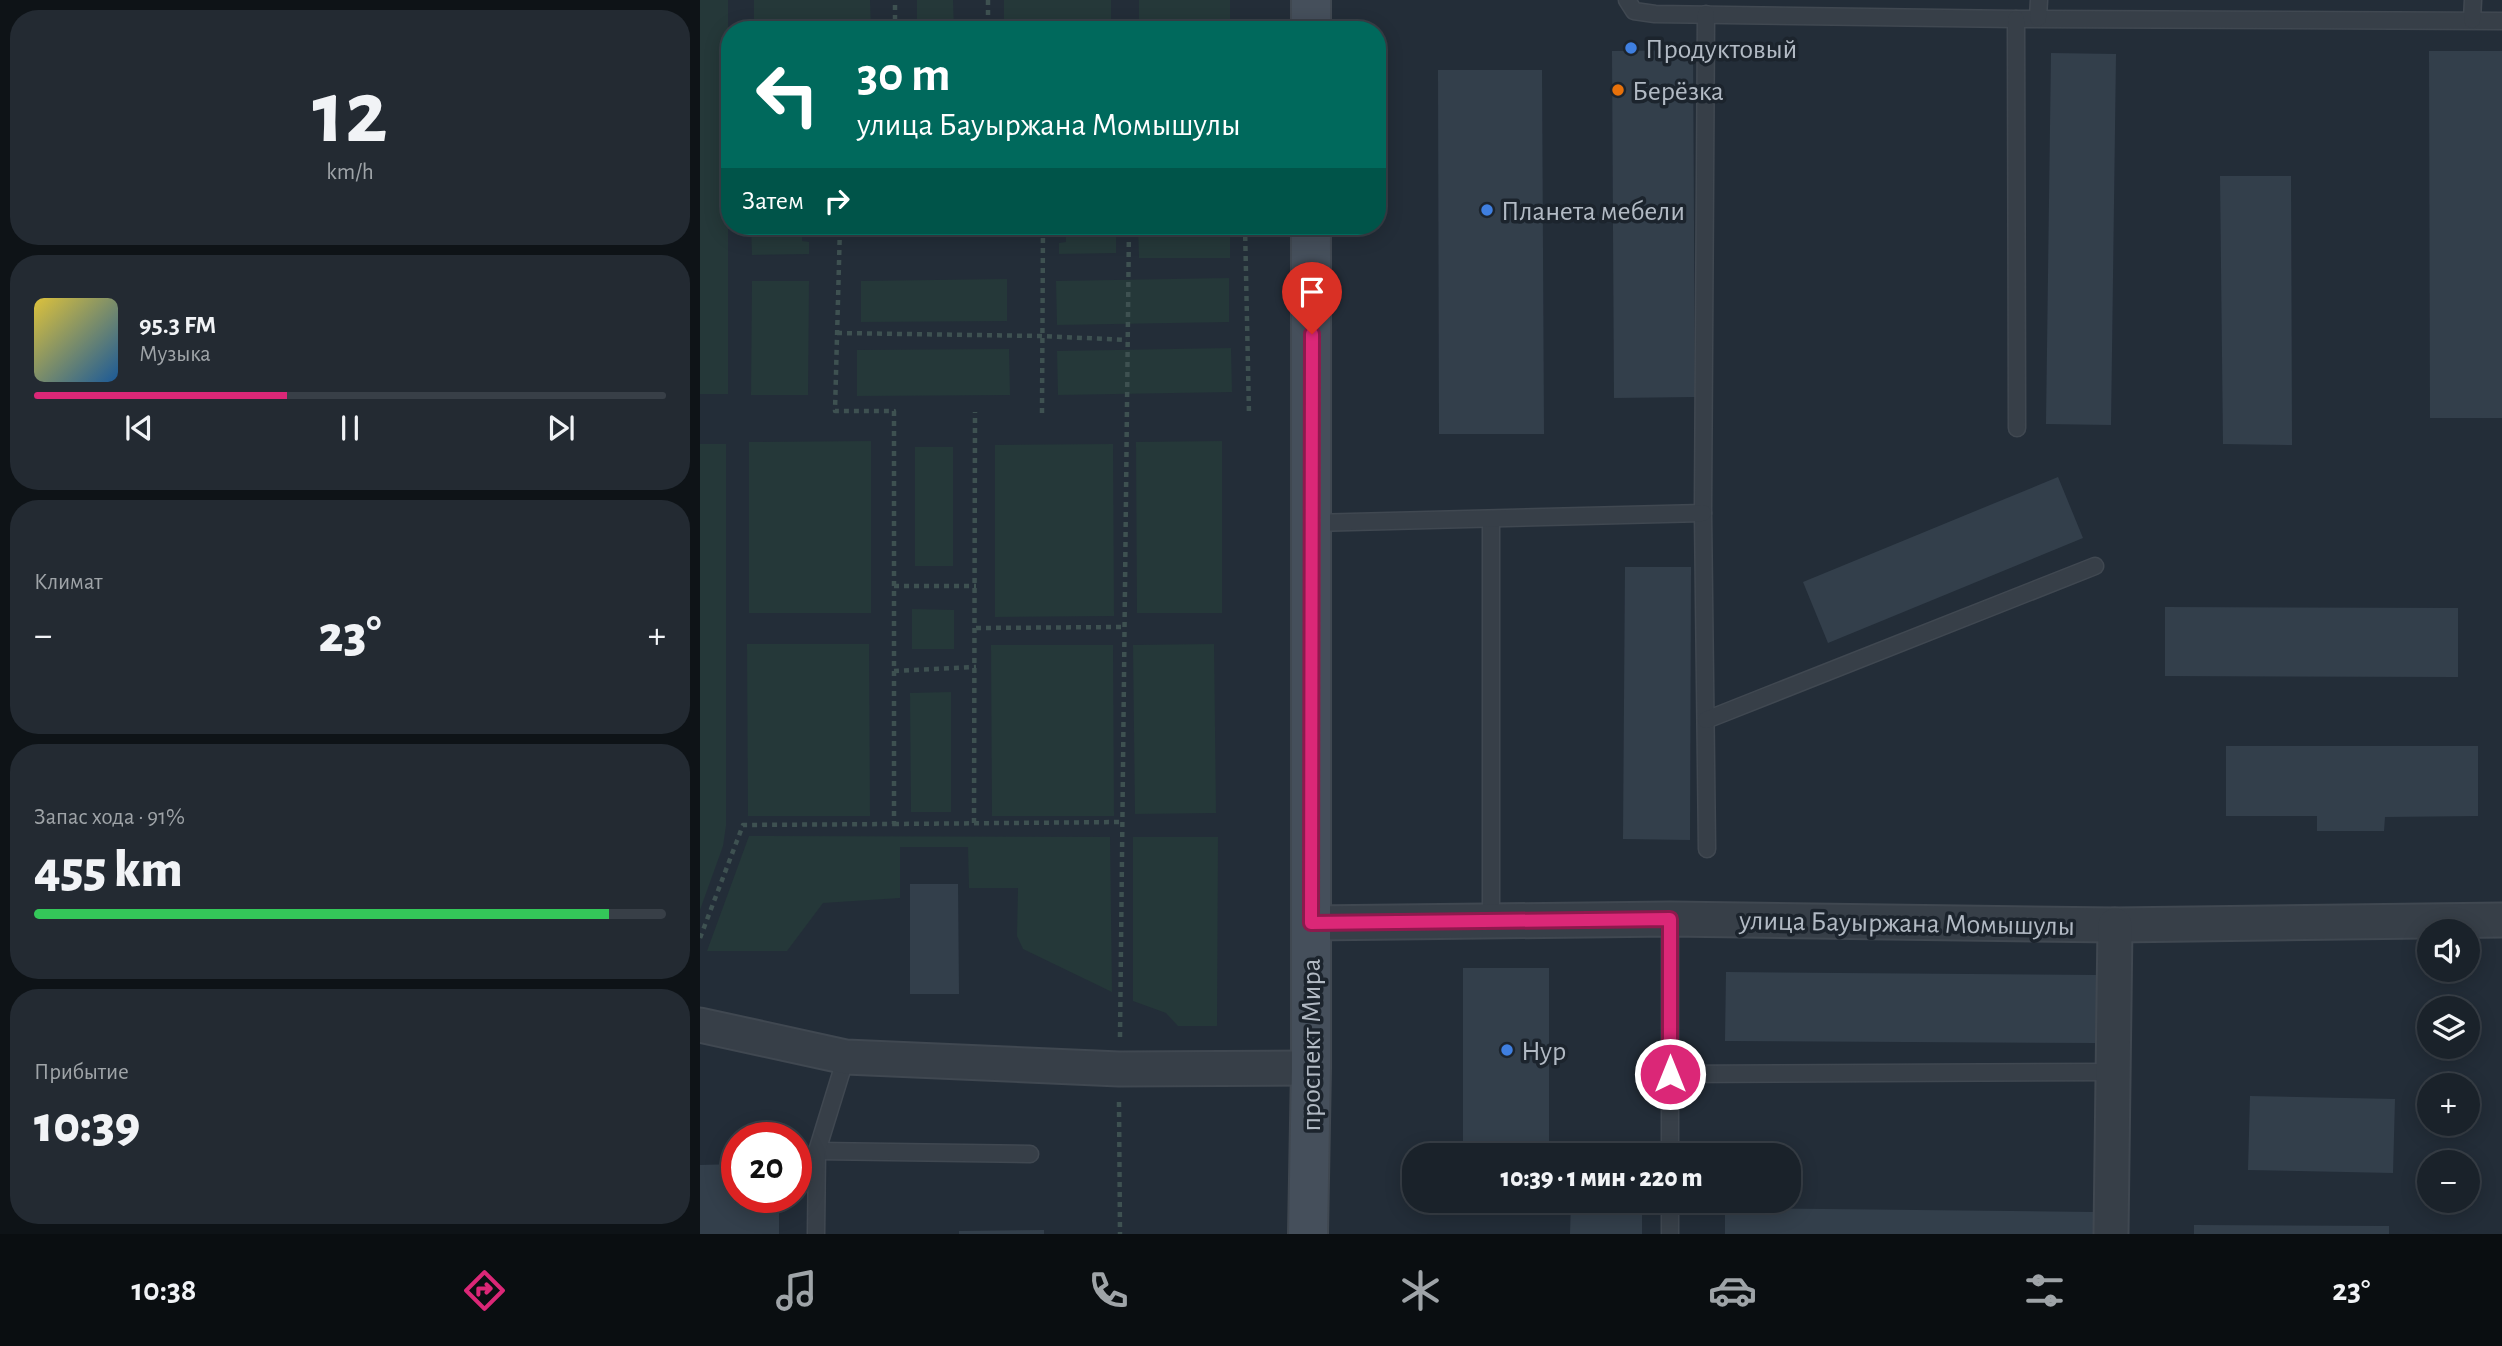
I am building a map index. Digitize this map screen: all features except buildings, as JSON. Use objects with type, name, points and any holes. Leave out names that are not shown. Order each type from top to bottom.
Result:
[{"type":"main road","points":[[1311,0],[1311,21]]},
{"type":"main road","name":"проспект Мира","points":[[1308,1234],[1311,1068],[1311,235]]},
{"type":"street","name":"улица Бауыржана Момышулы","points":[[1311,923],[1670,919],[2115,925],[2502,920]]},
{"type":"street","points":[[2111,1234],[2115,925]]},
{"type":"street","points":[[700,1024],[846,1057],[1119,1069],[1311,1068]]},
{"type":"lane","points":[[1627,0],[1634,10],[1655,14],[2016,19],[2502,20]]},
{"type":"lane","points":[[2038,18],[2039,0]]},
{"type":"lane","points":[[2472,20],[2473,0]]},
{"type":"lane","points":[[1706,15],[1703,513],[1707,849]]},
{"type":"lane","points":[[2016,19],[2017,428]]},
{"type":"lane","points":[[1312,523],[1703,513]]},
{"type":"lane","points":[[1491,519],[1491,921]]},
{"type":"lane","points":[[1706,720],[2095,566]]},
{"type":"lane","points":[[1670,919],[1670,1143]]},
{"type":"lane","points":[[816,1234],[817,1151],[846,1057]]},
{"type":"lane","points":[[1670,1074],[2113,1072]]},
{"type":"lane","points":[[817,1151],[1030,1154]]},
{"type":"lane","points":[[1670,1213],[1670,1234]]},
{"type":"path","points":[[895,0],[895,21]]},
{"type":"path","points":[[988,0],[988,21]]},
{"type":"path","points":[[840,235],[835,411],[894,411],[894,824]]},
{"type":"path","points":[[1042,413],[1043,235]]},
{"type":"path","points":[[1120,1234],[1119,1069],[1129,235]]},
{"type":"path","points":[[1245,235],[1249,414]]},
{"type":"path","points":[[837,333],[1127,340]]},
{"type":"path","points":[[974,823],[975,412]]},
{"type":"path","points":[[894,586],[976,586]]},
{"type":"path","points":[[976,628],[1123,627]]},
{"type":"path","points":[[894,671],[976,667]]},
{"type":"path","points":[[700,938],[743,825],[1122,822]]},
{"type":"shaded area","points":[[700,0],[728,0],[728,21],[721,21],[721,235],[728,235],[728,394],[700,394]]},
{"type":"shaded area","points":[[754,0],[870,0],[871,21],[754,21]]},
{"type":"shaded area","points":[[917,0],[953,0],[954,21],[917,21]]},
{"type":"shaded area","points":[[1004,0],[1111,0],[1111,21],[1004,21]]},
{"type":"shaded area","points":[[1139,0],[1230,0],[1230,21],[1139,21]]},
{"type":"shaded area","points":[[751,235],[802,235],[802,241],[809,242],[809,254],[752,255]]},
{"type":"shaded area","points":[[1066,235],[1116,235],[1116,253],[1059,254],[1059,243],[1066,242]]},
{"type":"shaded area","points":[[1138,235],[1230,235],[1230,258],[1139,258]]},
{"type":"shaded area","points":[[1229,278],[1229,322],[1057,325],[1056,281]]},
{"type":"shaded area","points":[[1007,279],[1007,321],[861,322],[861,281]]},
{"type":"shaded area","points":[[752,281],[809,281],[808,395],[751,395]]},
{"type":"shaded area","points":[[1231,348],[1232,392],[1058,395],[1057,351]]},
{"type":"shaded area","points":[[1009,349],[1010,395],[857,396],[857,350]]},
{"type":"shaded area","points":[[871,441],[871,613],[749,613],[749,442]]},
{"type":"shaded area","points":[[1222,441],[1222,613],[1137,613],[1136,442]]},
{"type":"shaded area","points":[[700,444],[726,444],[726,826],[723,846],[700,910]]},
{"type":"shaded area","points":[[1113,444],[1114,616],[995,617],[995,445]]},
{"type":"shaded area","points":[[915,447],[953,447],[953,566],[915,566]]},
{"type":"shaded area","points":[[912,609],[954,610],[954,649],[912,649]]},
{"type":"shaded area","points":[[747,644],[869,644],[870,816],[748,816]]},
{"type":"shaded area","points":[[1214,644],[1216,813],[1135,814],[1133,645]]},
{"type":"shaded area","points":[[991,645],[1113,645],[1114,816],[992,816]]},
{"type":"shaded area","points":[[951,692],[951,812],[911,812],[910,693]]},
{"type":"shaded area","points":[[749,836],[1110,837],[1112,992],[1023,949],[1017,936],[1018,888],[969,888],[968,847],[900,847],[900,898],[823,903],[787,951],[707,951]]},
{"type":"shaded area","points":[[1133,837],[1218,837],[1217,1026],[1178,1026],[1166,1013],[1133,1001]]},
{"type":"place","name":"Продуктовый","points":[[1631,48]]},
{"type":"place","name":"Берёзка","points":[[1618,90]]},
{"type":"place","name":"Планета мебели","points":[[1487,210]]},
{"type":"place","name":"Нур","points":[[1507,1050]]},
{"type":"route","points":[[1312,334],[1311,923],[1670,919],[1670,1074]]}]
